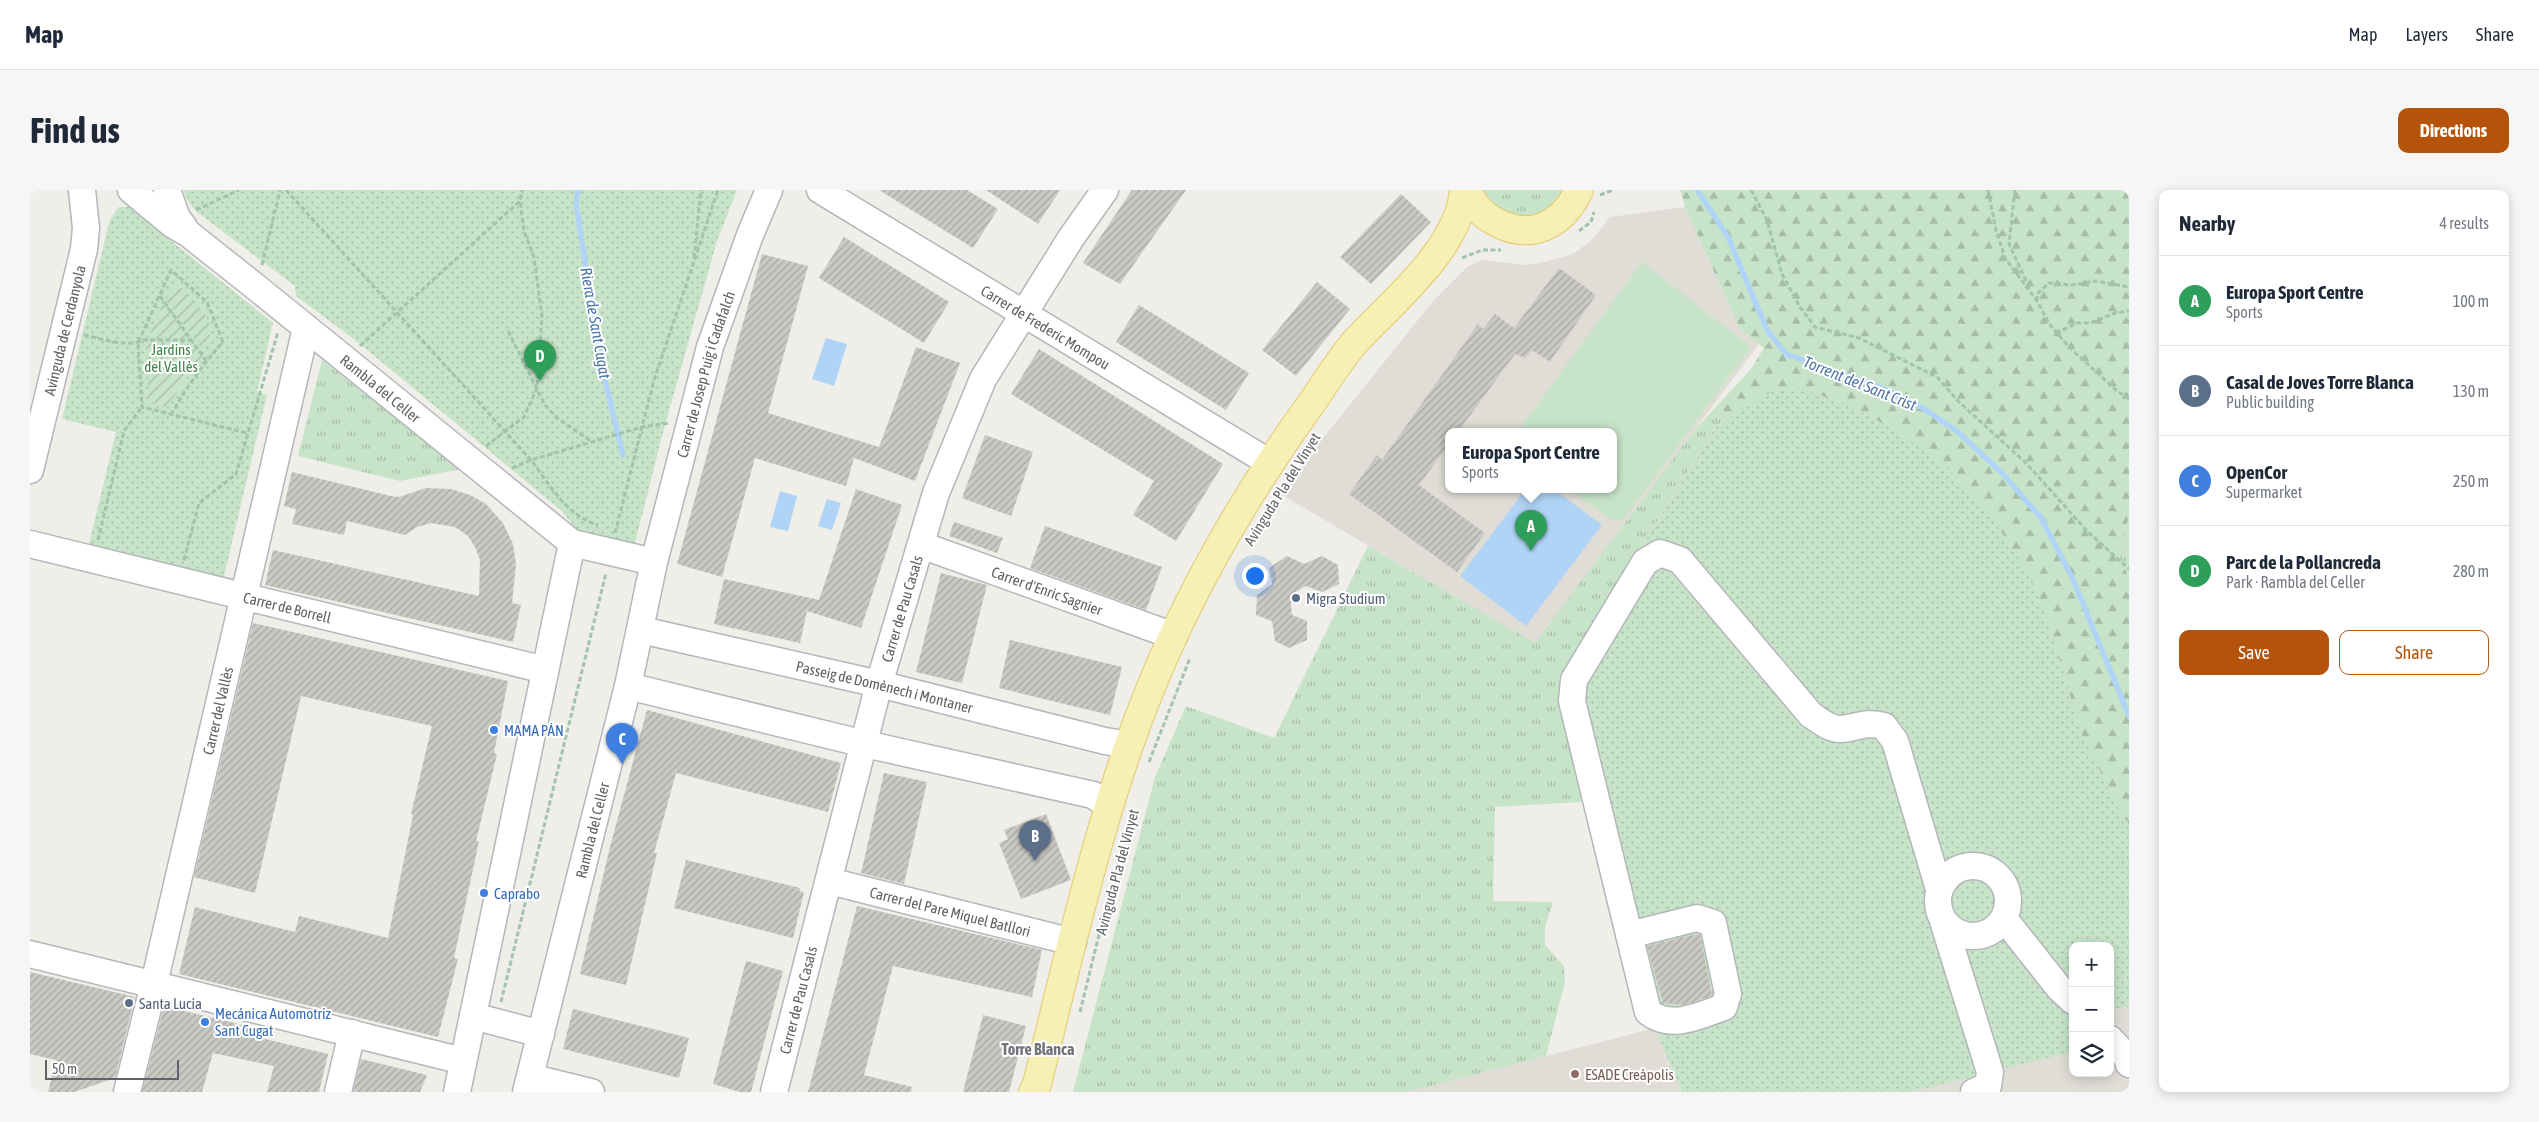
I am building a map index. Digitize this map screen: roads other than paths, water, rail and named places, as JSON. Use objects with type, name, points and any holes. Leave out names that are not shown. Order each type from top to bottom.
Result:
[{"type":"main road","points":[[1466,190],[1478,211],[1506,238],[1517,230],[1533,230],[1548,225],[1562,216],[1572,204],[1579,190]]},
{"type":"main road","name":"Avinguda Pla del Vinyet","points":[[1450,255],[1466,190]]},
{"type":"main road","name":"Avinguda Pla del Vinyet","points":[[1036,1089],[1072,942],[1109,806],[1129,745],[1183,644],[1216,550],[1270,463],[1352,346],[1475,233],[1506,238]]},
{"type":"street","name":"Avinguda de Cerdanyola","points":[[30,470],[84,249],[86,228],[82,190]]},
{"type":"street","name":"Rambla del Celler","points":[[131,190],[172,224],[183,226],[306,328],[572,542],[615,535],[654,562],[628,686],[528,1085]]},
{"type":"street","points":[[167,190],[183,226]]},
{"type":"street","name":"Carrer de Josep Puig i Cadafalch","points":[[654,562],[710,348],[750,235],[769,190]]},
{"type":"street","name":"Carrer de Frederic Mompou","points":[[820,190],[1270,463]]},
{"type":"street","name":"Carrer de Pau Casals","points":[[774,1092],[879,684],[936,493],[983,379],[1071,238],[1105,190]]},
{"type":"street","name":"Carrer del Vallès","points":[[127,1092],[245,596],[306,328]]},
{"type":"street","points":[[456,1092],[463,1061],[484,1019],[545,670],[572,542]]},
{"type":"street","name":"Carrer de Borrell","points":[[30,544],[545,670]]},
{"type":"street","name":"Carrer d'Enric Sagnier","points":[[920,545],[1183,644]]},
{"type":"street","points":[[1630,935],[1697,918],[1713,923],[1728,994],[1724,1007],[1686,1020],[1659,1020],[1648,1012],[1572,701],[1574,680],[1645,562],[1660,553],[1680,560],[1811,714],[1827,725],[1838,729],[1870,722],[1884,726],[1895,741],[1939,889],[1938,908],[1990,1072],[1988,1086],[1974,1092]]},
{"type":"street","name":"Passeig de Domènech i Montaner","points":[[641,630],[879,684],[1105,741],[1129,745]]},
{"type":"street","points":[[628,686],[865,744],[1093,795],[1109,806]]},
{"type":"street","points":[[1939,889],[1946,878],[1956,870],[1970,866],[1987,868],[1998,876],[2005,886],[2009,902],[2003,922],[1988,934],[1975,937],[1957,933],[1943,921]]},
{"type":"street","name":"Carrer del Pare Miquel Batllori","points":[[829,881],[1072,942]]},
{"type":"street","points":[[2003,922],[2010,926],[2059,988],[2069,997]]},
{"type":"street","points":[[30,954],[463,1061]]},
{"type":"street","points":[[484,1019],[541,1034]]},
{"type":"street","points":[[338,1092],[352,1033]]},
{"type":"street","points":[[2114,1043],[2126,1056],[2129,1064]]},
{"type":"street","points":[[528,1085],[591,1092]]},
{"type":"water","points":[[826,338],[847,344],[834,386],[812,379]]},
{"type":"water","points":[[780,491],[797,496],[788,531],[770,527]]},
{"type":"water","points":[[1523,493],[1559,493],[1602,525],[1526,626],[1460,576]]},
{"type":"water","points":[[827,499],[841,503],[832,530],[818,526]]},
{"type":"waterway","name":"Riera de Sant Cugat","points":[[578,190],[576,203],[600,359],[623,455]]},
{"type":"waterway","name":"Torrent del Sant Crist","points":[[1697,190],[1728,237],[1767,330],[1786,354],[1879,387],[1923,408],[1958,432],[2002,473],[2041,518],[2072,577],[2129,716]]},
{"type":"place","name":"Parc de la Pollancreda","points":[[540,381]]},
{"type":"place","name":"Europa Sport Centre","points":[[1531,551]]},
{"type":"place","name":"Migra Studium","points":[[1296,598]]},
{"type":"place","name":"MAMA PÁN","points":[[494,730]]},
{"type":"place","name":"OpenCor","points":[[622,764]]},
{"type":"place","name":"Casal de Joves Torre Blanca","points":[[1035,861]]},
{"type":"place","name":"Caprabo","points":[[484,893]]},
{"type":"place","name":"Santa Lucía","points":[[129,1003]]},
{"type":"place","name":"Mecánica Automotriz Sant Cugat","points":[[205,1022]]},
{"type":"place","name":"ESADE Creàpolis","points":[[1575,1074]]},
{"type":"district","name":"Torre Blanca","points":[[1038,1049]]},
{"type":"park label","name":"Jardins del Vallès","points":[[171,358]]}]
